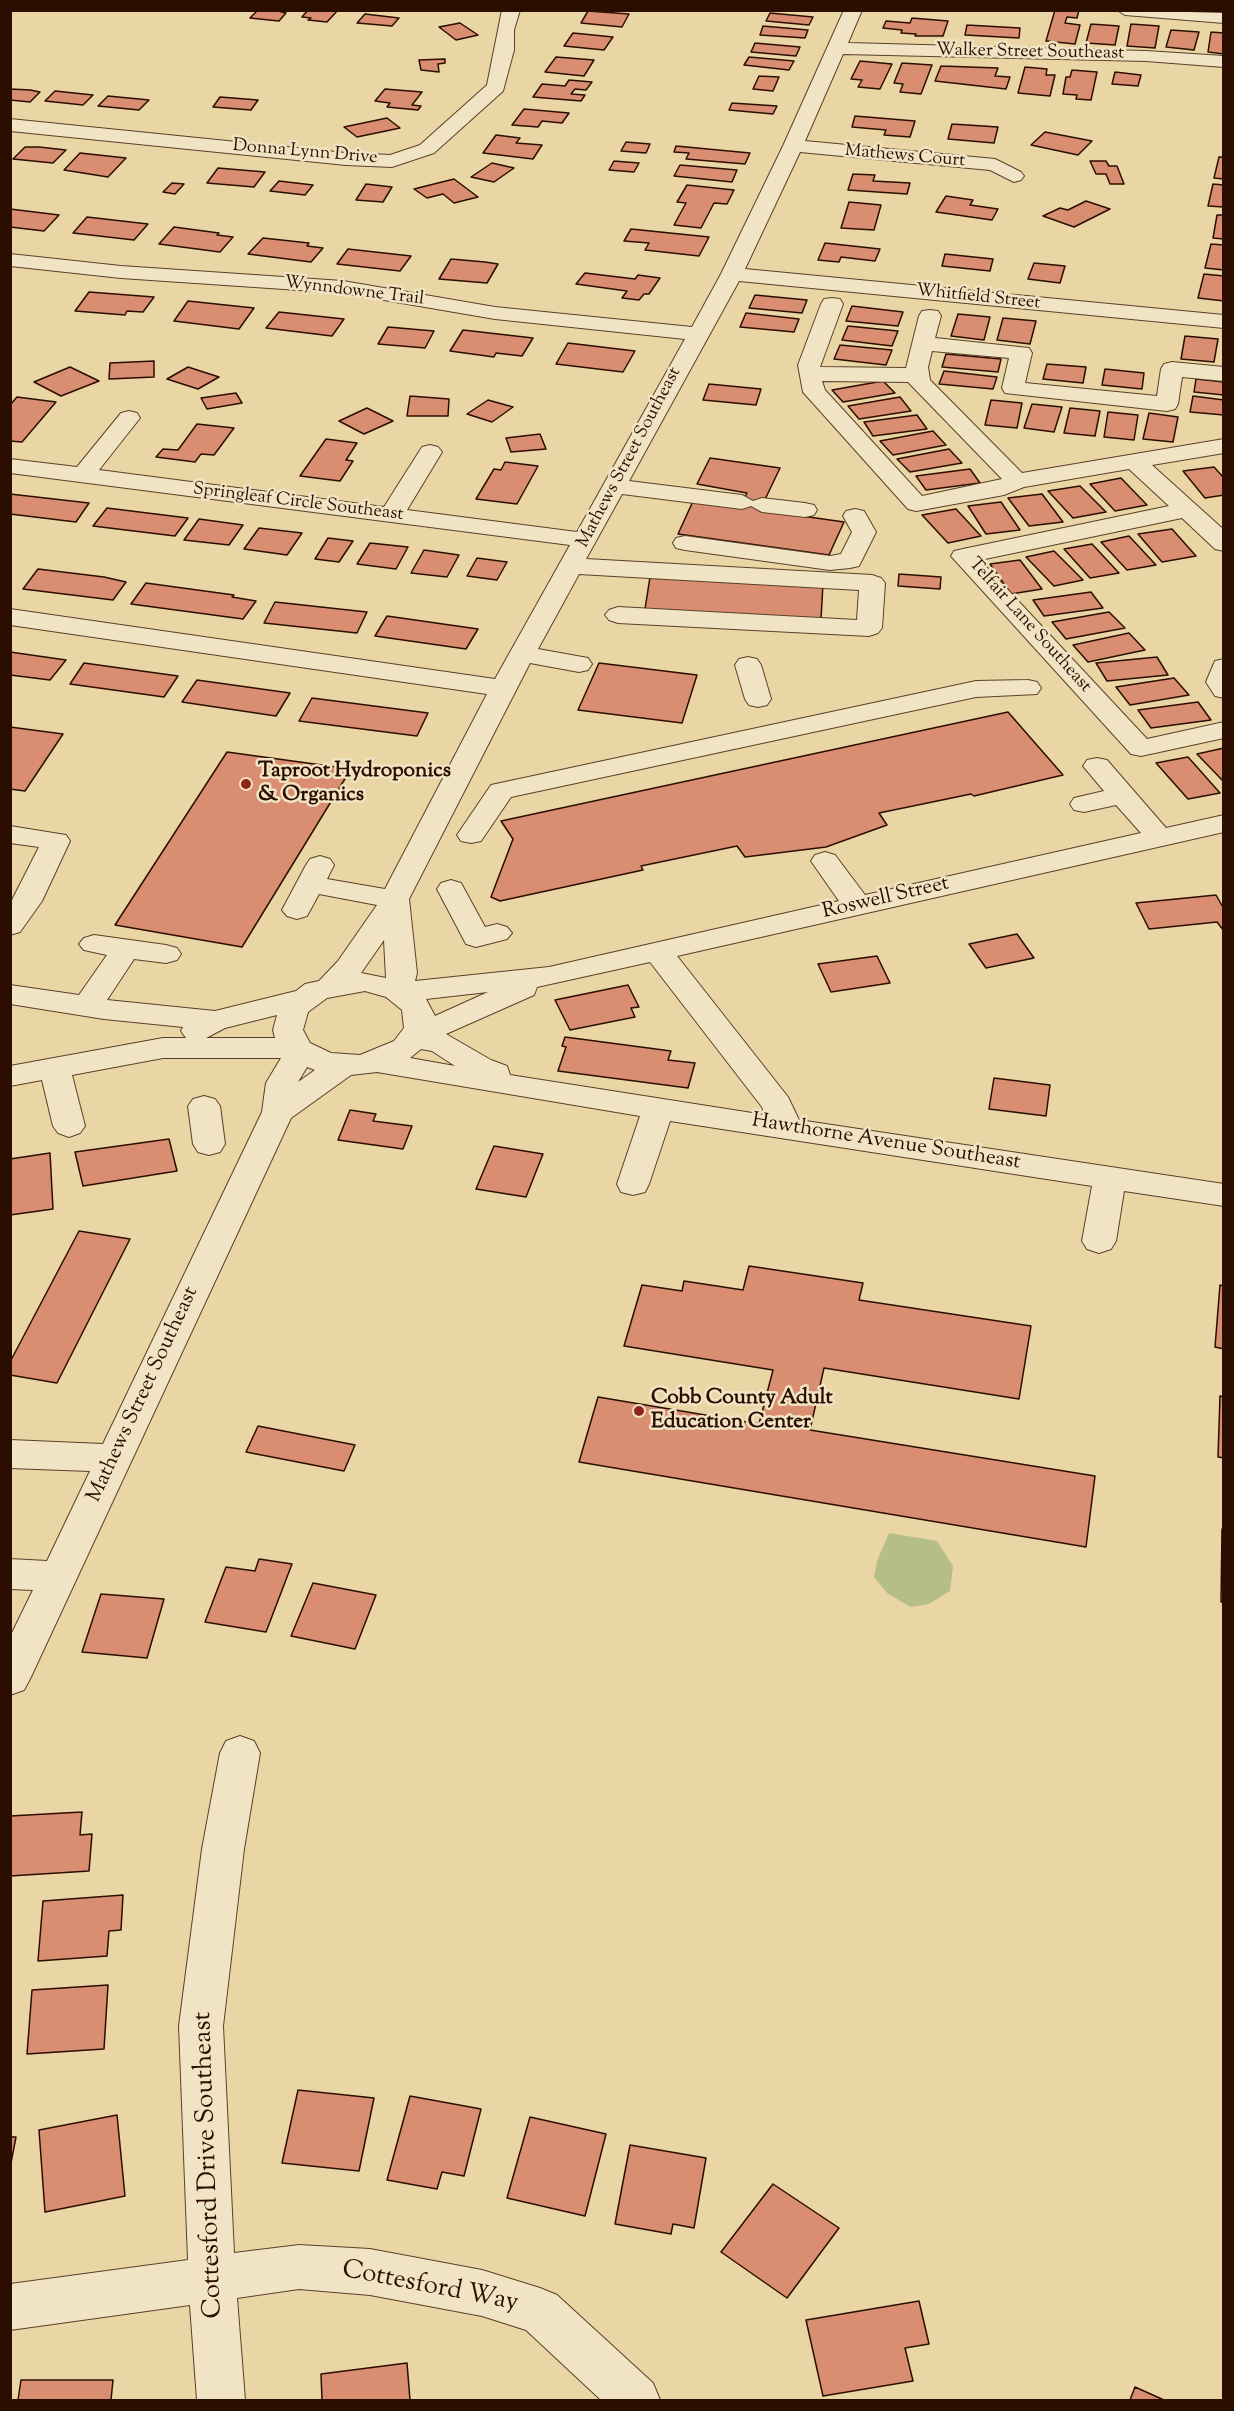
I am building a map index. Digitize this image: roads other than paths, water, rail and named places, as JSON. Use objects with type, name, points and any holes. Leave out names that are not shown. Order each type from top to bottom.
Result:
[{"type":"street","name":"Donna Lynn Drive","points":[[10,125],[346,159],[392,161],[427,149],[496,87],[505,50],[504,30],[511,10]]},
{"type":"street","name":"Mathews Street Southeast","points":[[331,986],[370,942],[395,900],[503,688],[524,654],[696,334],[732,274],[793,146],[853,10]]},
{"type":"street","points":[[1125,10],[1224,18]]},
{"type":"street","name":"Walker Street Southeast","points":[[837,48],[1146,56],[1224,62]]},
{"type":"street","name":"Mathews Court","points":[[793,146],[995,165],[1014,176]]},
{"type":"street","name":"Wynndowne Trail","points":[[10,260],[121,272],[343,287],[495,313],[696,334]]},
{"type":"street","name":"Whitfield Street","points":[[732,274],[1224,322]]},
{"type":"street","points":[[832,304],[813,353],[809,374],[814,392],[916,504],[1004,488],[1017,481],[1224,446]]},
{"type":"street","points":[[930,316],[916,375],[919,382],[1017,481]]},
{"type":"street","points":[[923,343],[1021,353],[1013,388],[1049,392],[1167,404],[1172,369],[1224,374]]},
{"type":"street","points":[[809,374],[916,375]]},
{"type":"street","points":[[83,476],[129,418]]},
{"type":"street","points":[[391,516],[430,452]]},
{"type":"street","points":[[1135,462],[1224,544]]},
{"type":"street","name":"Springleaf Circle Southeast","points":[[10,466],[585,540]]},
{"type":"street","points":[[614,486],[653,497],[752,503],[805,510]]},
{"type":"street","name":"Telfair Lane Southeast","points":[[1224,508],[1190,512],[963,556],[1141,748],[1224,729]]},
{"type":"street","points":[[685,543],[830,563],[850,561],[864,532],[855,516]]},
{"type":"street","points":[[571,566],[626,574],[872,583],[869,628],[618,615]]},
{"type":"street","points":[[10,617],[503,688]]},
{"type":"street","points":[[524,654],[576,672],[601,648]]},
{"type":"street","points":[[748,665],[758,699]]},
{"type":"street","points":[[1224,667],[1220,682],[1224,690]]},
{"type":"street","points":[[471,836],[501,791],[976,689],[1028,688]]},
{"type":"street","points":[[1097,766],[1160,838]]},
{"type":"street","points":[[1084,804],[1122,795]]},
{"type":"street","name":"Roswell Street","points":[[398,991],[549,976],[1224,823]]},
{"type":"street","points":[[10,834],[56,841],[27,901],[10,926]]},
{"type":"street","points":[[825,861],[857,905]]},
{"type":"street","points":[[297,910],[315,874],[395,900],[402,973],[398,991]]},
{"type":"street","points":[[451,889],[476,938],[497,933]]},
{"type":"street","points":[[94,944],[166,954]]},
{"type":"street","points":[[95,1007],[126,950]]},
{"type":"street","points":[[657,951],[777,1104],[786,1128]]},
{"type":"street","name":"Roswell Street","points":[[415,1037],[549,976]]},
{"type":"street","points":[[10,1076],[149,1050],[299,1049],[325,1063],[342,1066],[377,1062],[405,1048],[415,1037],[420,1017],[416,1006],[398,991],[365,982],[331,986],[303,999],[215,1021],[149,1050]]},
{"type":"street","points":[[10,994],[215,1021]]},
{"type":"street","points":[[299,1049],[288,1030],[289,1019],[303,999]]},
{"type":"street","points":[[95,1007],[123,1022],[149,1050]]},
{"type":"street","name":"Hawthorne Avenue Southeast","points":[[415,1037],[440,1042],[480,1067],[548,1092]]},
{"type":"street","name":"Mathews Street Southeast","points":[[10,1679],[278,1112],[282,1083],[299,1049]]},
{"type":"street","name":"Hawthorne Avenue Southeast","points":[[377,1062],[548,1092],[1224,1195]]},
{"type":"street","name":"Mathews Street Southeast","points":[[278,1112],[342,1066]]},
{"type":"street","points":[[55,1067],[69,1126]]},
{"type":"street","points":[[204,1106],[208,1144]]},
{"type":"street","points":[[633,1184],[658,1109]]},
{"type":"street","points":[[1100,1241],[1110,1178]]},
{"type":"street","points":[[10,1454],[115,1458]]},
{"type":"street","points":[[10,1574],[59,1576]]},
{"type":"street","name":"Cottesford Drive Southeast","points":[[221,2400],[212,2279],[201,2026],[223,1849],[240,1753]]},
{"type":"street","name":"Cottesford Way","points":[[10,2307],[299,2267],[370,2272],[482,2293],[540,2311],[636,2400]]},
{"type":"place","name":"Taproot Hydroponics & Organics","points":[[246,784]]},
{"type":"place","name":"Cobb County Adult Education Center","points":[[639,1411]]}]
